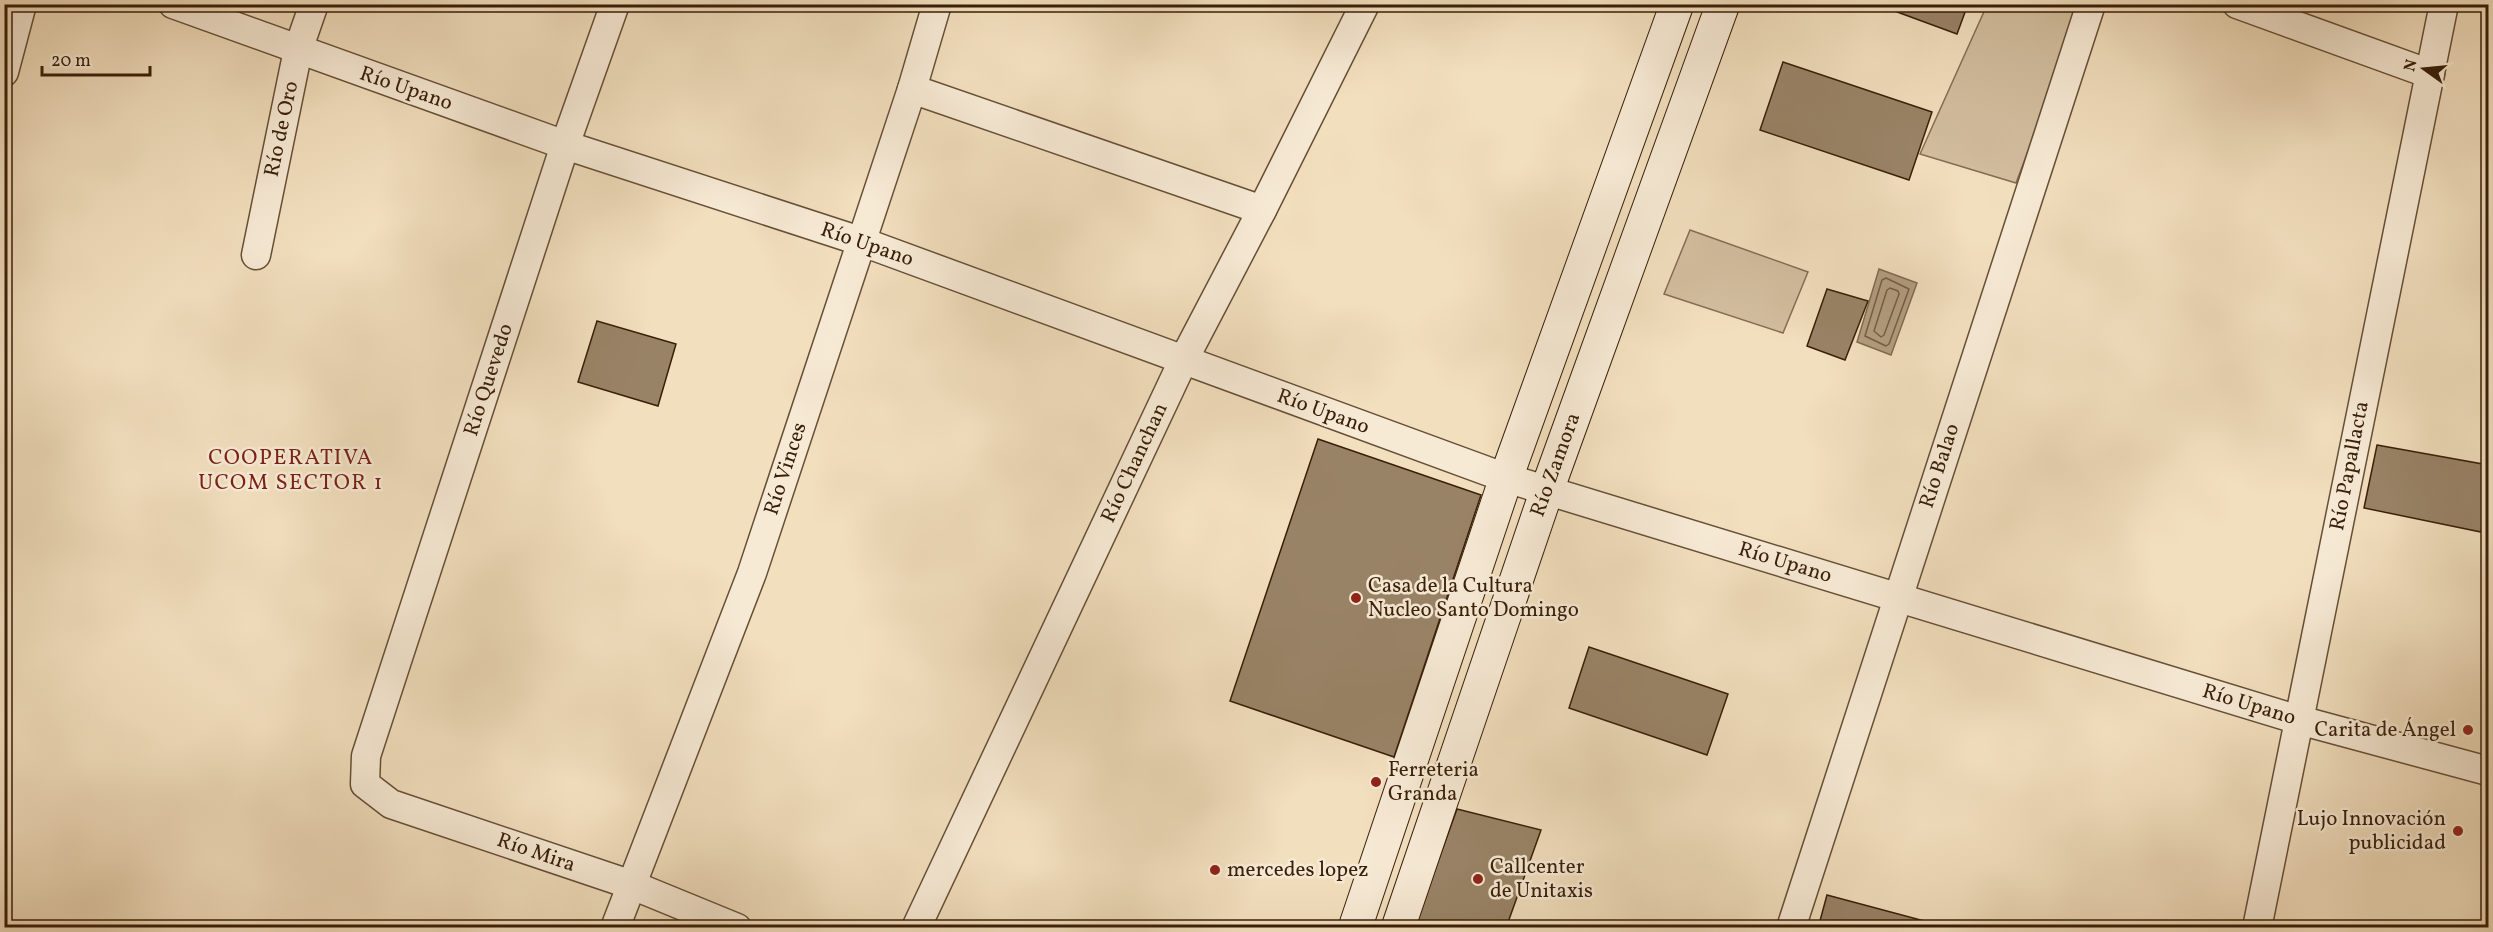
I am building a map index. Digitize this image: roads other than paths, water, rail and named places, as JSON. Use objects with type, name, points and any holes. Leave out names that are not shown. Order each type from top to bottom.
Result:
[{"type":"street","points":[[4,72],[22,4]]},
{"type":"street","name":"Río Upano","points":[[173,4],[566,145],[860,241],[1506,478],[2299,720],[2488,771]]},
{"type":"street","name":"Río de Oro","points":[[256,255],[298,50],[314,4]]},
{"type":"street","name":"Río Quevedo","points":[[366,756],[566,145],[615,4]]},
{"type":"street","name":"Río Vinces","points":[[615,927],[752,573],[912,89],[937,4]]},
{"type":"street","name":"Río Chanchan","points":[[916,927],[1183,361],[1365,4]]},
{"type":"street","name":"Río Zamora","points":[[1355,927],[1506,478],[1677,4]]},
{"type":"street","name":"Río Zamora","points":[[1398,927],[1547,490],[1723,4]]},
{"type":"street","name":"Río Balao","points":[[1791,927],[2091,4]]},
{"type":"street","points":[[2237,4],[2430,74]]},
{"type":"street","name":"Río Papallacta","points":[[2257,927],[2444,4]]},
{"type":"street","points":[[912,89],[1262,210]]},
{"type":"street","name":"Río Mira","points":[[366,756],[365,784],[390,804],[632,885],[737,927]]},
{"type":"water","points":[[1879,269],[1917,283],[1891,355],[1857,342]]},
{"type":"place","name":"Casa de la Cultura Nucleo Santo Domingo","points":[[1356,598]]},
{"type":"place","name":"Carita de Ángel","points":[[2468,730]]},
{"type":"place","name":"Ferreteria Granda","points":[[1376,782]]},
{"type":"place","name":"Lujo Innovación publicidad","points":[[2458,831]]},
{"type":"place","name":"mercedes lopez","points":[[1215,870]]},
{"type":"place","name":"Callcenter de Unitaxis","points":[[1478,879]]},
{"type":"district","name":"COOPERATIVA UCOM SECTOR 1","points":[[291,470]]}]
